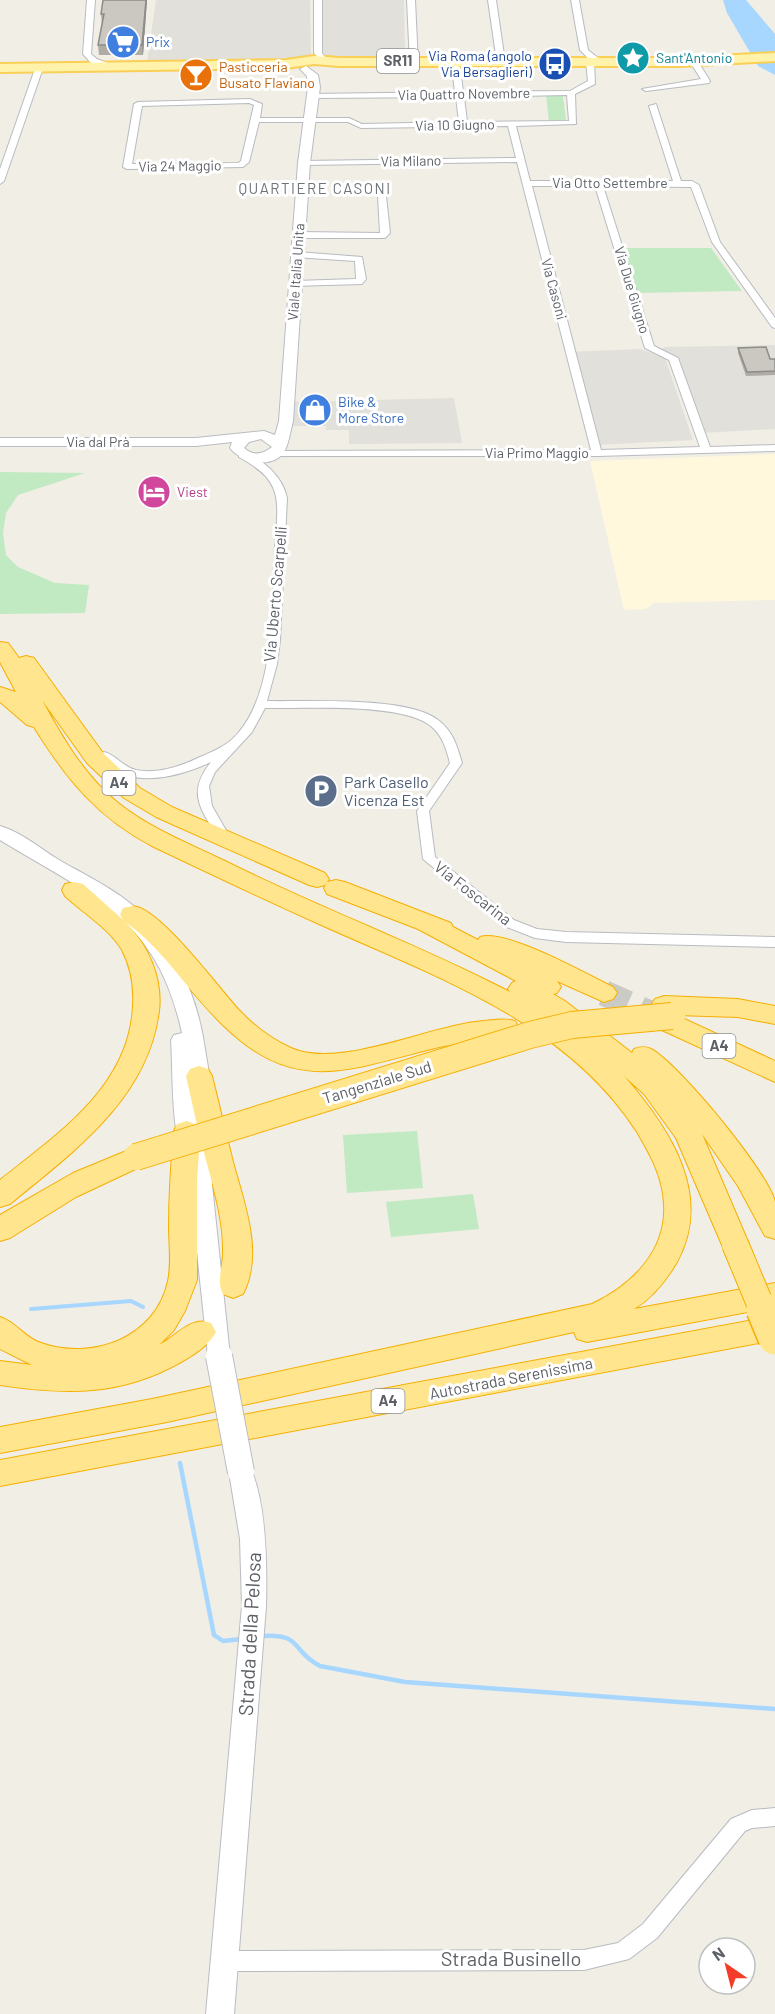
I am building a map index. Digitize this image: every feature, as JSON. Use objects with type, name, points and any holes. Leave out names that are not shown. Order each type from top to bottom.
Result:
[{"type":"highway","name":"A4","points":[[0,638],[21,656],[95,758],[124,787],[164,812],[326,883],[427,924],[513,950],[604,993]]},
{"type":"highway","points":[[0,648],[9,659],[50,735],[78,778],[101,801],[130,823],[266,892],[471,983],[532,1014],[561,1034],[605,1073],[646,1123],[674,1180],[678,1212],[671,1248],[659,1269],[640,1289],[621,1303],[592,1317],[151,1412]]},
{"type":"highway","points":[[0,694],[22,708],[50,735]]},
{"type":"highway","points":[[0,1196],[86,1123],[110,1097],[139,1049],[147,1021],[147,989],[131,945],[119,928],[74,890]]},
{"type":"highway","points":[[132,914],[162,936],[230,1018],[267,1050],[315,1064],[344,1063],[378,1057],[466,1032],[506,1028]]},
{"type":"highway","points":[[427,924],[567,998],[629,1044],[702,1113],[737,1159],[775,1228]]},
{"type":"highway","points":[[255,1426],[775,1338],[688,1133],[653,1087],[608,1046],[556,1007],[481,969],[346,926]]},
{"type":"highway","name":"Tangenziale Sud","points":[[0,1230],[43,1201],[104,1169],[132,1151],[530,1035],[572,1025],[738,1008],[775,1015]]},
{"type":"highway","name":"Tangenziale Sud","points":[[0,1211],[53,1178],[367,1069],[506,1028],[572,1013],[666,1014],[739,1022],[775,1029]]},
{"type":"highway","name":"A4","points":[[666,1014],[775,1072]]},
{"type":"highway","points":[[199,1076],[236,1222],[239,1260],[232,1286]]},
{"type":"highway","points":[[0,1329],[28,1352],[58,1361],[75,1362],[110,1358],[132,1349],[156,1332],[170,1314],[179,1296],[183,1280],[183,1181],[187,1131]]},
{"type":"highway","points":[[0,1249],[38,1215],[86,1186],[104,1169]]},
{"type":"highway","name":"Autostrada Serenissima","points":[[0,1440],[775,1295]]},
{"type":"highway","name":"Autostrada Serenissima","points":[[0,1473],[775,1328]]},
{"type":"highway","points":[[0,1372],[46,1380],[75,1382],[106,1379],[152,1365],[184,1347],[201,1332]]},
{"type":"main road","points":[[501,62],[569,61],[589,54],[694,62],[775,57]]},
{"type":"main road","name":"SR11","points":[[107,66],[501,62]]},
{"type":"main road","points":[[0,68],[107,66]]},
{"type":"street","points":[[58,68],[76,63],[87,54],[91,0]]},
{"type":"street","points":[[316,64],[318,0]]},
{"type":"street","points":[[411,0],[413,62]]},
{"type":"street","points":[[492,0],[501,62]]},
{"type":"street","points":[[571,93],[592,82],[589,54],[575,0]]},
{"type":"street","points":[[87,54],[94,61],[107,66]]},
{"type":"street","points":[[645,89],[706,81],[694,62]]},
{"type":"street","name":"Viale Italia Unita","points":[[275,451],[286,421],[304,163],[316,64]]},
{"type":"street","points":[[456,67],[463,124]]},
{"type":"street","points":[[0,181],[39,68]]},
{"type":"street","name":"Via Quattro Novembre","points":[[313,91],[459,95],[571,93]]},
{"type":"street","name":"Via 10 Giugno","points":[[308,120],[349,120],[361,126],[573,122],[571,93]]},
{"type":"street","name":"Via 24 Maggio","points":[[250,101],[258,104],[256,120],[245,162],[240,165],[127,166],[138,104],[250,101]]},
{"type":"street","points":[[653,106],[678,183]]},
{"type":"street","points":[[256,120],[308,120]]},
{"type":"street","name":"Via Casoni","points":[[511,124],[518,160],[597,453]]},
{"type":"street","name":"Via Milano","points":[[304,163],[518,160]]},
{"type":"street","name":"Via Due Giugno","points":[[598,183],[650,348],[674,358],[706,450]]},
{"type":"street","name":"Via Otto Settembre","points":[[526,184],[678,183],[695,185],[716,242],[775,325]]},
{"type":"street","points":[[299,235],[382,236],[386,233],[382,196]]},
{"type":"street","points":[[295,284],[352,283],[359,282],[361,279],[358,259],[297,255]]},
{"type":"street","points":[[241,453],[237,445],[286,421]]},
{"type":"street","points":[[254,436],[270,437],[275,451]]},
{"type":"street","name":"Via dal Prà","points":[[0,442],[196,442],[254,436]]},
{"type":"street","name":"Via dal Prà","points":[[196,442],[254,458],[275,451]]},
{"type":"street","name":"Via Primo Maggio","points":[[275,451],[597,453],[775,448]]},
{"type":"street","name":"Via Uberto Scarpelli","points":[[269,474],[267,469],[275,451]]},
{"type":"street","name":"Via Uberto Scarpelli","points":[[225,839],[204,798],[202,787],[211,772],[248,730],[260,704],[273,649],[282,494],[278,484],[269,474],[241,453]]},
{"type":"street","name":"Via Uberto Scarpelli","points":[[55,702],[112,765],[134,773],[163,775],[182,770],[234,745]]},
{"type":"street","name":"Via Foscarina","points":[[260,704],[387,707],[418,712],[435,723],[450,740],[456,763],[423,811],[429,859],[509,923],[535,933],[566,937],[775,942]]},
{"type":"street","name":"Strada della Pelosa","points":[[0,832],[132,914],[159,948],[180,985],[191,1028],[199,1076],[201,1185],[219,1356],[255,1549],[254,1606],[220,2014]]},
{"type":"street","points":[[0,847],[113,914],[136,935],[162,969],[176,1007],[182,1050],[187,1131]]},
{"type":"street","name":"Strada della Pelosa","points":[[187,1131],[201,1185]]},
{"type":"street","name":"Strada Businello","points":[[224,1961],[584,1960],[622,1952],[651,1931],[738,1825],[752,1819],[775,1817]]},
{"type":"shaded area","points":[[156,0],[310,0],[311,56],[305,60],[147,62]]},
{"type":"shaded area","points":[[320,0],[404,0],[405,56],[401,59],[328,60],[321,54]]},
{"type":"shaded area","points":[[775,345],[775,429],[702,433],[675,355],[660,350],[665,347]]},
{"type":"shaded area","points":[[640,349],[665,358],[693,440],[596,445],[570,352]]},
{"type":"shaded area","points":[[454,398],[462,443],[349,444],[349,430],[326,430],[326,426],[292,426],[294,402]]},
{"type":"shaded area","points":[[775,454],[775,600],[654,603],[646,609],[624,610],[590,461]]},
{"type":"green space","points":[[560,94],[563,96],[566,120],[549,122],[546,95]]},
{"type":"green space","points":[[621,248],[711,248],[742,291],[634,293]]},
{"type":"green space","points":[[0,472],[85,473],[18,495],[6,513],[3,533],[6,555],[18,567],[55,583],[89,585],[85,613],[0,614]]},
{"type":"green space","points":[[417,1131],[423,1188],[347,1193],[343,1135]]},
{"type":"green space","points":[[473,1194],[479,1229],[391,1237],[386,1202]]},
{"type":"water","points":[[723,0],[746,0],[775,34],[775,75],[758,66],[727,13]]},
{"type":"building","points":[[103,0],[146,0],[142,45],[98,45],[104,14],[101,14]]},
{"type":"building","points":[[766,347],[770,359],[775,359],[775,371],[747,372],[738,348]]},
{"type":"waterway","points":[[31,1309],[131,1301],[143,1307]]},
{"type":"waterway","points":[[180,1463],[214,1635],[223,1641],[242,1639]]},
{"type":"waterway","points":[[261,1636],[284,1637],[291,1640],[304,1655],[320,1666],[405,1682],[775,1709]]},
{"type":"tunnel","points":[[604,993],[662,1019]]},
{"type":"place","name":"Prix","points":[[123,42]]},
{"type":"place","name":"Sant'Antonio","points":[[633,58]]},
{"type":"place","name":"Via Roma (angolo Via Bersaglieri)","points":[[555,64]]},
{"type":"place","name":"Pasticceria Busato Flaviano","points":[[196,75]]},
{"type":"place","name":"Bike & More Store","points":[[315,410]]},
{"type":"place","name":"Viest","points":[[154,492]]},
{"type":"place","name":"Park Casello Vicenza Est","points":[[321,791]]},
{"type":"district","name":"QUARTIERE CASONI","points":[[315,189]]}]
